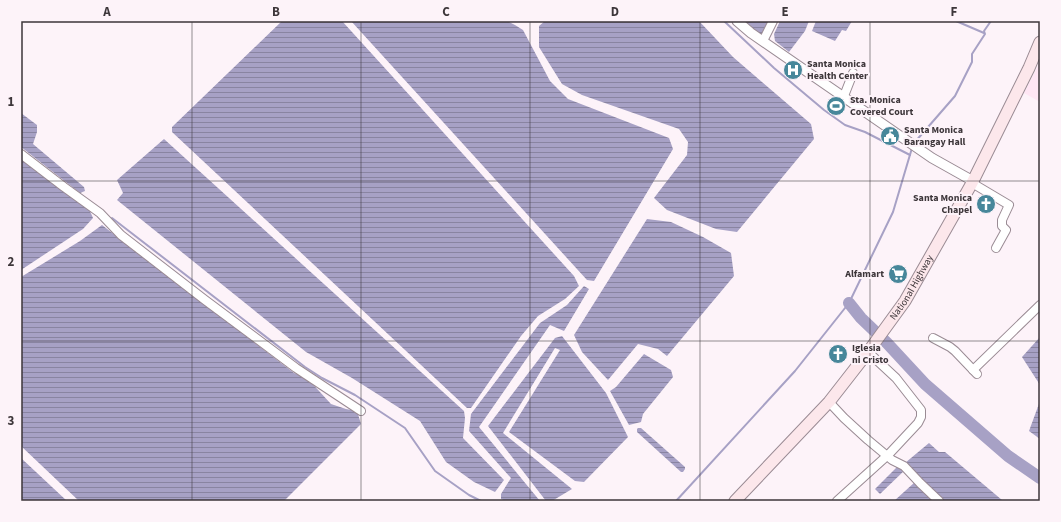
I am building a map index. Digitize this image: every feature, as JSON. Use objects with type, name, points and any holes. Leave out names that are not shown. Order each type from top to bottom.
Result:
[{"type":"main road","name":"National Highway","points":[[735,501],[829,402],[898,312],[972,182],[1029,68],[1040,42]]},
{"type":"street","points":[[737,21],[751,33],[932,158],[1010,206],[1002,220],[1002,226],[1006,230],[996,248]]},
{"type":"street","points":[[763,41],[773,21]]},
{"type":"street","points":[[844,96],[853,73]]},
{"type":"street","points":[[21,154],[100,213],[121,235],[217,309],[296,368],[361,411]]},
{"type":"street","points":[[933,338],[955,351],[975,372],[1040,305]]},
{"type":"street","points":[[836,501],[886,455],[918,423],[921,417],[921,410],[896,378],[868,351]]},
{"type":"street","points":[[829,402],[858,431],[886,455],[904,466],[939,501]]},
{"type":"shaded area","points":[[282,21],[342,21],[574,276],[579,286],[565,299],[538,316],[521,336],[471,408],[467,408],[172,132],[172,127]]},
{"type":"shaded area","points":[[351,21],[507,21],[523,30],[550,81],[568,99],[669,138],[673,149],[594,281],[587,280]]},
{"type":"shaded area","points":[[545,21],[699,21],[733,57],[811,124],[814,139],[737,232],[716,229],[667,210],[654,198],[687,155],[688,142],[679,129],[582,95],[562,84],[539,47],[539,26]]},
{"type":"shaded area","points":[[744,21],[768,21],[761,35],[752,30]]},
{"type":"shaded area","points":[[780,21],[809,21],[805,31],[789,52],[775,41],[774,34]]},
{"type":"shaded area","points":[[816,21],[852,21],[846,31],[842,30],[835,41],[812,31]]},
{"type":"shaded area","points":[[1040,62],[1040,102],[1024,93]]},
{"type":"shaded area","points":[[21,113],[37,125],[37,132],[33,144],[84,187],[85,191],[80,193],[21,147]]},
{"type":"shaded area","points":[[164,139],[464,411],[465,418],[463,438],[504,480],[495,492],[474,482],[446,462],[420,421],[352,378],[306,352],[117,200],[123,193],[117,180]]},
{"type":"shaded area","points":[[21,159],[89,209],[93,218],[83,229],[21,270]]},
{"type":"shaded area","points":[[647,219],[671,222],[703,237],[731,253],[734,276],[667,356],[658,349],[638,344],[608,380],[582,352],[574,335]]},
{"type":"shaded area","points":[[102,225],[294,373],[308,379],[331,404],[357,411],[361,424],[284,501],[79,501],[21,446],[21,277],[80,241]]},
{"type":"shaded area","points":[[584,286],[589,289],[564,331],[550,325],[479,427],[540,501],[506,501],[501,499],[501,494],[511,478],[469,431],[471,414],[540,323],[567,305]]},
{"type":"shaded area","points":[[562,336],[606,393],[628,437],[584,482],[575,481],[509,432],[560,350],[555,348],[503,433],[572,489],[552,501],[546,501],[488,426],[555,338]]},
{"type":"shaded area","points":[[1040,337],[1040,385],[1022,357]]},
{"type":"shaded area","points":[[644,354],[671,370],[673,377],[643,414],[641,422],[629,425],[610,391],[616,387]]},
{"type":"shaded area","points":[[1040,401],[1040,439],[1029,431]]},
{"type":"shaded area","points":[[638,428],[641,428],[685,467],[683,472],[681,472],[637,432]]},
{"type":"shaded area","points":[[929,443],[939,452],[945,452],[1002,500],[941,501],[905,463]]},
{"type":"shaded area","points":[[21,458],[67,501],[21,501]]},
{"type":"shaded area","points":[[897,467],[906,469],[880,494],[875,489]]},
{"type":"shaded area","points":[[915,482],[937,501],[894,501]]},
{"type":"waterway","points":[[724,21],[774,68],[824,110],[845,125],[865,132],[910,155]]},
{"type":"waterway","points":[[956,21],[984,33]]},
{"type":"waterway","points":[[915,142],[955,96],[972,62],[972,54],[985,34],[984,31],[991,21]]},
{"type":"waterway","points":[[676,501],[795,371],[849,303],[893,212],[912,148]]},
{"type":"waterway","points":[[112,218],[305,367],[322,378],[355,395],[405,428],[435,471],[469,495],[481,501]]},
{"type":"waterway","points":[[849,303],[861,318],[887,343],[925,384],[1008,456],[1040,478]]},
{"type":"place","name":"Santa Monica Health Center","points":[[793,70]]},
{"type":"place","name":"Sta. Monica Covered Court","points":[[836,106]]},
{"type":"place","name":"Santa Monica Barangay Hall","points":[[890,136]]},
{"type":"place","name":"Santa Monica Chapel","points":[[986,204]]},
{"type":"place","name":"Alfamart","points":[[898,274]]},
{"type":"place","name":"Iglesia ni Cristo","points":[[838,354]]}]
